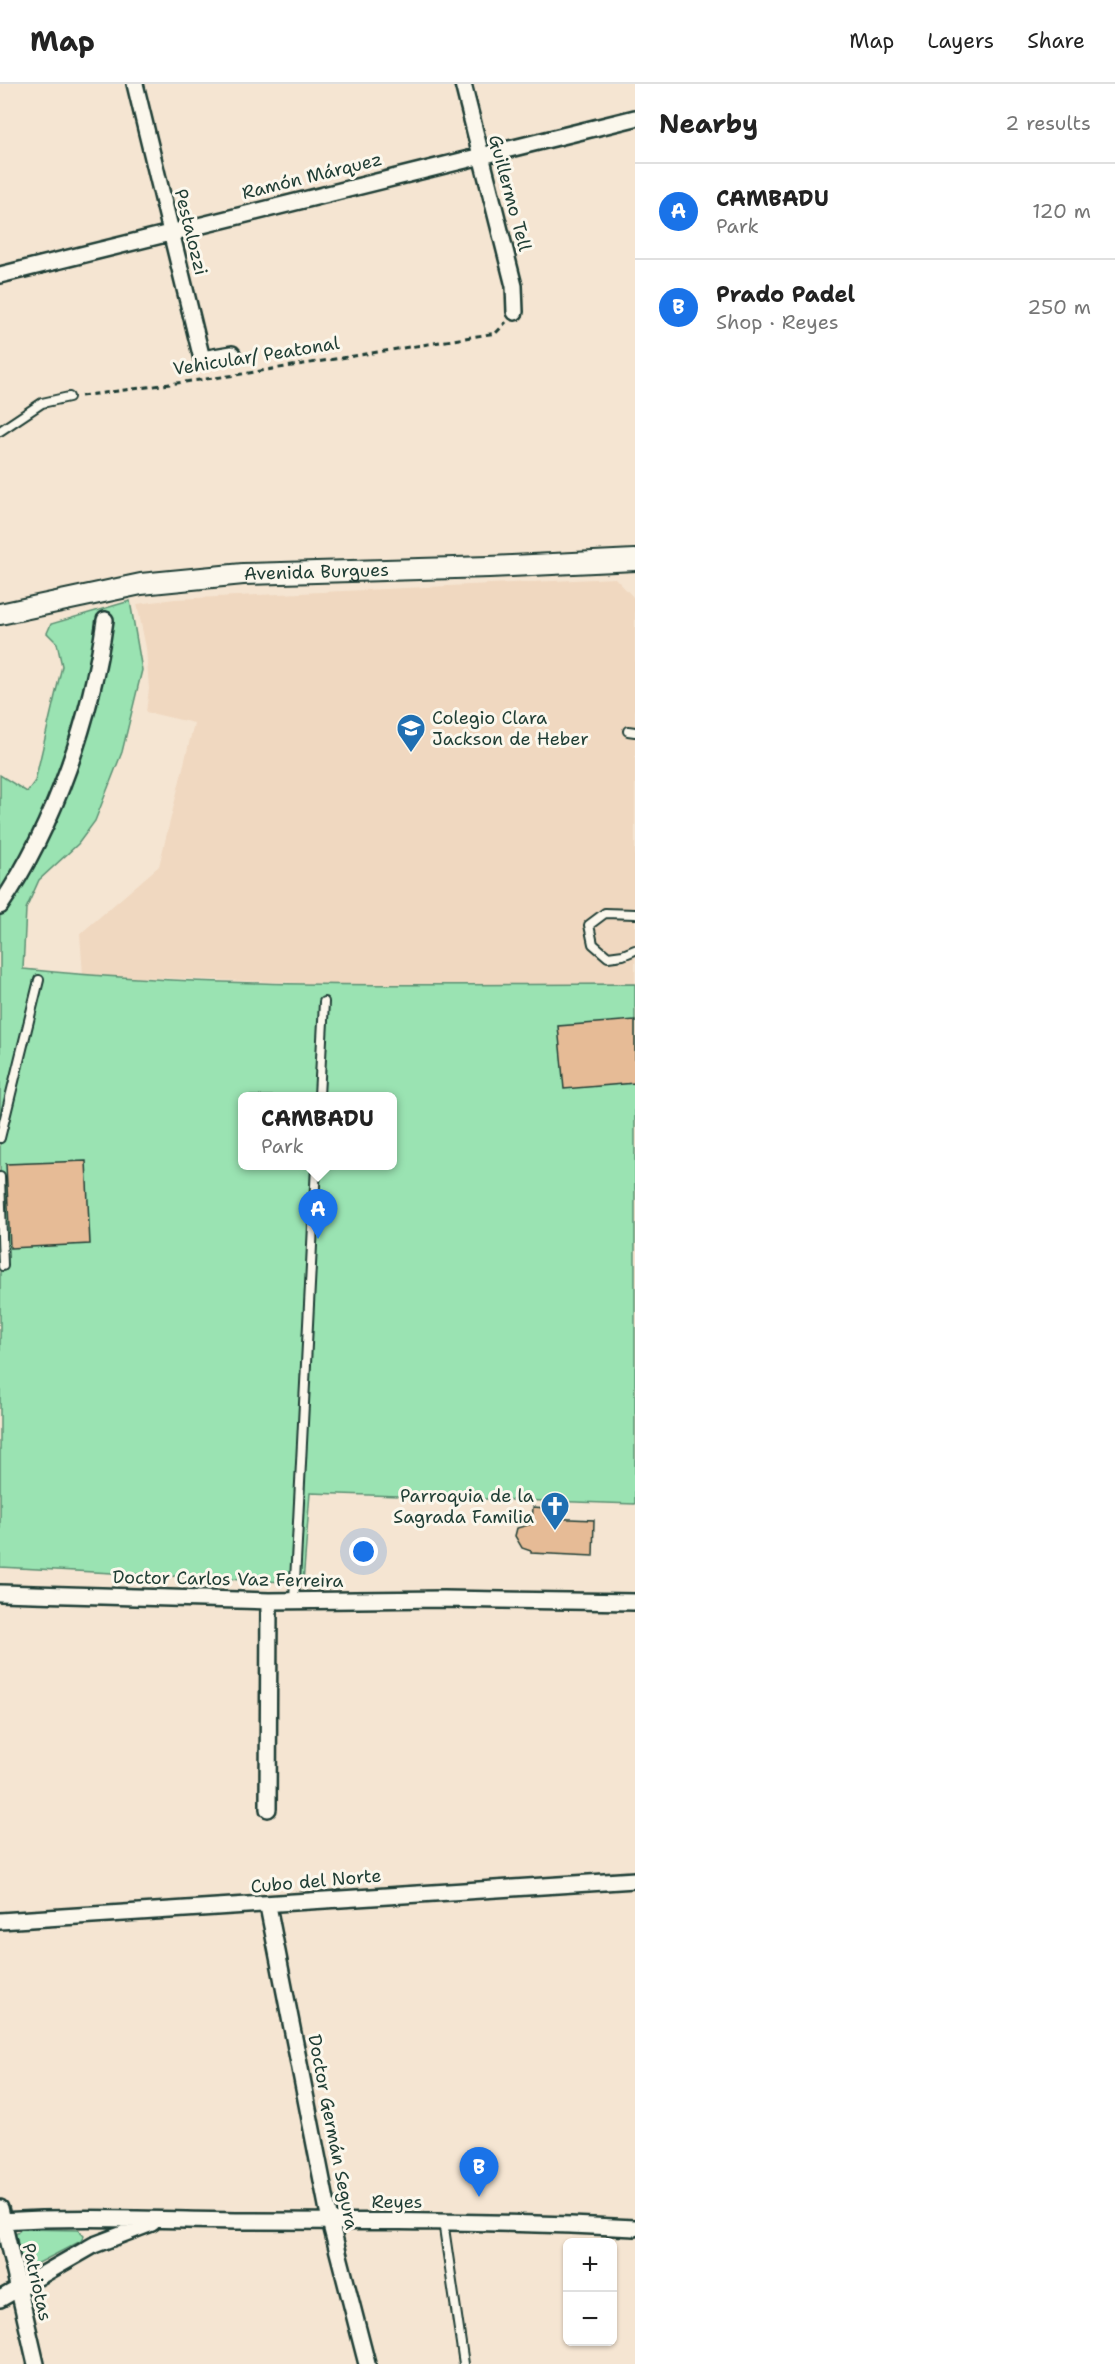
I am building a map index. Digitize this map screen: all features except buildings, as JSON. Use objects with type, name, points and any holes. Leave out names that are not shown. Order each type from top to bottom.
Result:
[{"type":"street","name":"Pestalozzi","points":[[135,84],[202,359],[232,354]]},
{"type":"street","name":"Guillermo Tell","points":[[463,84],[514,286],[515,312]]},
{"type":"street","name":"Ramón Márquez","points":[[0,275],[170,231],[635,118]]},
{"type":"street","name":"Avenida Burgues","points":[[0,614],[141,584],[233,575],[635,560]]},
{"type":"street","points":[[0,906],[30,855],[68,766],[93,691],[105,620]]},
{"type":"street","name":"Doctor Carlos Vaz Ferreira","points":[[0,1593],[268,1601],[635,1602]]},
{"type":"street","points":[[268,1601],[268,1809]]},
{"type":"street","name":"Cubo del Norte","points":[[0,1921],[268,1906],[342,1897],[635,1880]]},
{"type":"street","name":"Doctor Germán Segura","points":[[268,1906],[330,2221],[367,2364]]},
{"type":"street","name":"Reyes","points":[[1,2216],[158,2220],[443,2221],[635,2228]]},
{"type":"street","name":"Patriotas","points":[[1,2216],[36,2364]]},
{"type":"street","name":"Reyes","points":[[0,2299],[94,2245],[158,2220]]},
{"type":"lane","points":[[0,431],[42,403],[69,397]]},
{"type":"lane","points":[[635,914],[605,913],[589,926],[593,944],[608,957],[623,955],[635,950]]},
{"type":"lane","points":[[0,1138],[39,980]]},
{"type":"lane","points":[[319,1092],[324,1002]]},
{"type":"lane","points":[[294,1601],[316,1170]]},
{"type":"lane","points":[[0,1177],[3,1266]]},
{"type":"lane","points":[[443,2221],[464,2364]]},
{"type":"path","name":"Vehicular/ Peatonal","points":[[69,397],[236,375],[496,333],[515,312]]},
{"type":"shaded area","name":"Colegio Clara Jackson de Heber","points":[[615,578],[635,599],[635,984],[327,984],[83,975],[80,934],[159,866],[194,723],[146,712],[149,689],[146,648],[137,604],[175,599]]},
{"type":"green space","points":[[130,601],[142,670],[122,752],[95,821],[78,844],[39,880],[26,909],[23,969],[99,976],[252,983],[635,984],[635,1504],[310,1493],[303,1583],[0,1567],[0,775],[27,792],[35,781],[62,666],[57,643],[47,633],[51,624]]},
{"type":"green space","points":[[21,2229],[78,2230],[84,2236],[81,2241],[29,2268],[22,2262],[19,2253],[16,2234]]},
{"type":"place","name":"Colegio Clara Jackson de Heber","points":[[411,754]]},
{"type":"place","name":"CAMBADU","points":[[318,1239]]},
{"type":"place","name":"Parroquia de la Sagrada Familia","points":[[555,1532]]},
{"type":"place","name":"Prado Padel","points":[[479,2197]]}]
